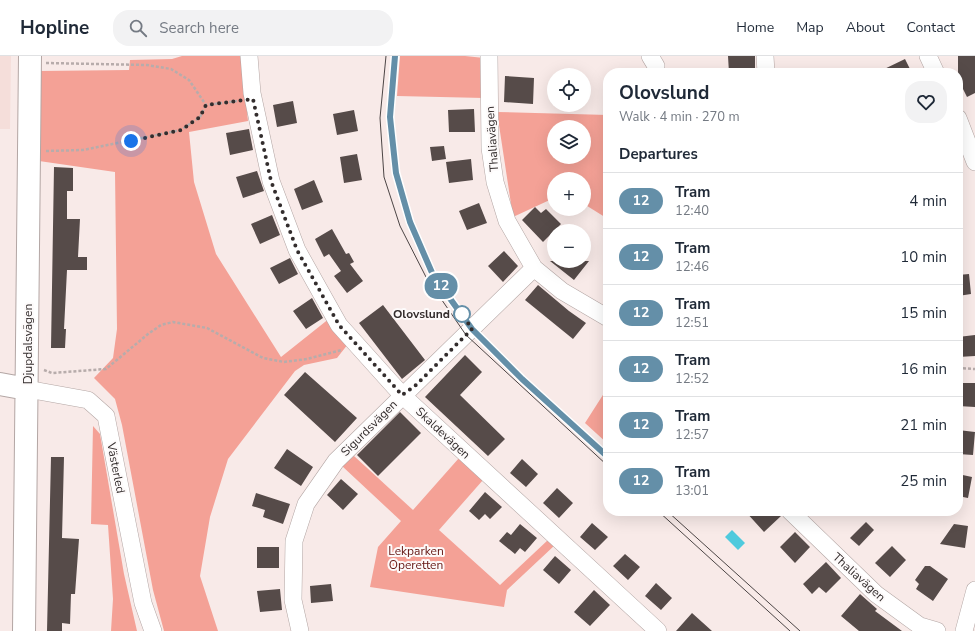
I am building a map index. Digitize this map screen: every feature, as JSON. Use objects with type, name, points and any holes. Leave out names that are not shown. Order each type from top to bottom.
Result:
[{"type":"street","name":"Skaldevägen","points":[[250,56],[253,99],[271,181],[297,250],[339,325],[402,395],[658,631]]},
{"type":"street","name":"Thaliavägen","points":[[489,56],[490,148],[495,182],[507,221],[534,268],[562,291],[603,315]]},
{"type":"street","points":[[765,56],[766,68]]},
{"type":"street","points":[[928,56],[934,68]]},
{"type":"street","name":"Djupdalsvägen","points":[[24,631],[27,389],[38,60]]},
{"type":"street","points":[[963,131],[975,162]]},
{"type":"street","name":"Sigurdsvägen","points":[[300,631],[293,600],[294,541],[306,504],[336,462],[402,395],[415,386],[534,268]]},
{"type":"street","name":"Västerled","points":[[0,384],[88,400],[106,416],[143,603],[153,631]]},
{"type":"street","name":"Thaliavägen","points":[[795,516],[876,594],[920,626],[938,631]]},
{"type":"street","points":[[964,631],[975,590]]},
{"type":"path","points":[[38,60],[147,65],[171,69],[189,80],[206,105]]},
{"type":"path","points":[[206,105],[253,99]]},
{"type":"path","points":[[45,151],[83,150],[181,130],[200,117],[206,105]]},
{"type":"path","points":[[43,369],[46,372],[52,373],[106,369],[148,334],[161,325],[173,322],[207,328],[263,358],[284,362],[307,359],[338,352],[355,343]]},
{"type":"path","points":[[963,368],[975,369]]},
{"type":"shaded area","points":[[0,56],[11,56],[10,129],[0,129]]},
{"type":"green space","points":[[182,56],[241,56],[248,121],[189,132],[194,182],[216,254],[281,357],[330,318],[348,344],[337,358],[304,365],[295,371],[228,459],[210,517],[200,576],[218,631],[164,631],[153,590],[122,425],[115,399],[94,378],[113,358],[117,329],[115,172],[39,161],[39,71],[129,70],[130,60],[172,59]]},
{"type":"green space","points":[[400,56],[465,56],[484,58],[484,98],[397,96]]},
{"type":"green space","points":[[497,112],[603,115],[603,216],[591,208],[591,172],[547,172],[547,201],[513,217]]},
{"type":"green space","points":[[603,395],[603,439],[585,423]]},
{"type":"green space","points":[[93,426],[100,434],[124,574],[137,631],[111,631],[113,599],[108,525],[91,524]]},
{"type":"green space","name":"Lekparken Operetten","points":[[354,456],[413,510],[459,458],[483,480],[439,530],[500,585],[549,539],[555,545],[507,590],[504,607],[370,587],[378,547],[401,521],[342,466]]},
{"type":"water","points":[[732,530],[745,543],[738,550],[725,537]]},
{"type":"building","points":[[728,56],[755,56],[755,68],[729,68]]},
{"type":"building","points":[[958,56],[975,56],[975,93],[967,97],[963,89],[963,68],[958,68]]},
{"type":"building","points":[[905,59],[910,68],[886,68]]},
{"type":"building","points":[[505,76],[534,78],[533,104],[504,102]]},
{"type":"building","points":[[293,101],[297,123],[277,127],[273,105]]},
{"type":"building","points":[[474,109],[475,132],[449,132],[448,110]]},
{"type":"building","points":[[354,110],[358,131],[337,135],[333,114]]},
{"type":"building","points":[[249,129],[253,150],[230,155],[226,133]]},
{"type":"building","points":[[444,146],[446,159],[432,161],[430,147]]},
{"type":"building","points":[[357,154],[362,180],[344,183],[340,157]]},
{"type":"building","points":[[471,159],[473,180],[449,183],[446,162]]},
{"type":"building","points":[[54,167],[73,168],[73,191],[67,191],[67,219],[80,219],[78,257],[87,257],[87,270],[67,270],[64,329],[66,329],[65,348],[51,348]]},
{"type":"building","points":[[257,171],[264,191],[243,198],[236,177]]},
{"type":"building","points":[[314,180],[323,202],[302,210],[294,189]]},
{"type":"building","points":[[479,203],[487,223],[467,230],[459,211]]},
{"type":"building","points":[[535,207],[541,213],[546,209],[547,216],[553,216],[561,224],[547,224],[547,238],[543,242],[522,220]]},
{"type":"building","points":[[272,215],[280,235],[260,244],[251,224]]},
{"type":"building","points":[[332,229],[346,254],[349,253],[354,262],[350,264],[363,281],[347,293],[334,276],[341,271],[329,254],[324,257],[315,239]]},
{"type":"building","points":[[504,251],[518,266],[503,282],[488,266]]},
{"type":"building","points":[[290,258],[298,274],[279,284],[270,268]]},
{"type":"building","points":[[559,268],[583,268],[574,280]]},
{"type":"building","points":[[969,274],[971,294],[963,295],[963,275]]},
{"type":"building","points":[[538,285],[586,323],[573,339],[525,300]]},
{"type":"building","points":[[312,298],[323,318],[306,329],[293,311]]},
{"type":"building","points":[[383,305],[425,360],[402,379],[359,323]]},
{"type":"building","points":[[975,335],[975,356],[963,357],[963,336]]},
{"type":"building","points":[[465,355],[482,372],[460,395],[505,439],[488,456],[425,397]]},
{"type":"building","points":[[305,372],[357,418],[335,442],[284,395]]},
{"type":"building","points":[[963,383],[975,383],[975,407],[963,406]]},
{"type":"building","points":[[400,412],[421,433],[378,476],[357,455]]},
{"type":"building","points":[[963,431],[975,432],[973,455],[963,454]]},
{"type":"building","points":[[287,449],[313,467],[301,486],[274,468]]},
{"type":"building","points":[[51,457],[64,457],[62,538],[79,539],[75,594],[71,594],[70,624],[62,623],[62,631],[47,631]]},
{"type":"building","points":[[522,459],[538,474],[526,487],[510,473]]},
{"type":"building","points":[[963,475],[972,477],[968,498],[963,497]]},
{"type":"building","points":[[341,479],[358,494],[343,510],[327,495]]},
{"type":"building","points":[[557,488],[573,503],[559,518],[543,503]]},
{"type":"building","points":[[485,492],[502,507],[490,519],[485,514],[479,520],[469,511]]},
{"type":"building","points":[[256,493],[290,504],[283,524],[263,517],[265,510],[252,506]]},
{"type":"building","points":[[750,516],[781,516],[764,532]]},
{"type":"building","points":[[866,522],[874,530],[859,546],[850,538]]},
{"type":"building","points":[[592,523],[608,537],[595,550],[580,537]]},
{"type":"building","points":[[520,524],[537,538],[525,552],[520,548],[515,554],[499,541],[507,532],[511,535]]},
{"type":"building","points":[[954,524],[968,526],[965,548],[940,544]]},
{"type":"building","points":[[795,532],[810,547],[795,563],[780,547]]},
{"type":"building","points":[[892,546],[906,560],[890,577],[875,563]]},
{"type":"building","points":[[257,547],[279,547],[279,568],[257,568]]},
{"type":"building","points":[[625,554],[640,567],[628,580],[613,566]]},
{"type":"building","points":[[555,556],[571,570],[559,584],[543,570]]},
{"type":"building","points":[[826,562],[841,578],[826,593],[819,587],[812,594],[803,584]]},
{"type":"building","points":[[925,566],[930,566],[948,579],[933,601],[916,589],[919,584],[915,580]]},
{"type":"building","points":[[656,583],[672,598],[661,610],[645,596]]},
{"type":"building","points":[[331,584],[333,601],[311,603],[310,586]]},
{"type":"building","points":[[280,589],[282,610],[260,612],[257,591]]},
{"type":"building","points":[[594,590],[610,605],[590,626],[574,612]]},
{"type":"building","points":[[860,594],[877,609],[875,611],[902,631],[859,631],[841,616]]},
{"type":"building","points":[[692,613],[712,631],[676,631]]},
{"type":"tram line","points":[[386,56],[380,118],[384,177],[400,226],[426,277],[466,335],[603,461]]},
{"type":"tram line","points":[[395,56],[390,117],[396,173],[410,222],[433,275],[472,329],[522,379],[603,452]]},
{"type":"tram line","name":"12","points":[[395,56],[390,117],[396,173],[410,222],[433,275],[472,329],[522,379],[603,452]]},
{"type":"tram line","points":[[664,516],[790,631]]},
{"type":"tram line","points":[[673,516],[800,631]]},
{"type":"place","name":"Olovslund","points":[[462,314]]},
{"type":"route","points":[[131,141],[181,130],[200,117],[206,105],[253,99],[271,181],[297,250],[339,325],[402,395],[415,386],[472,329],[462,314]]}]
